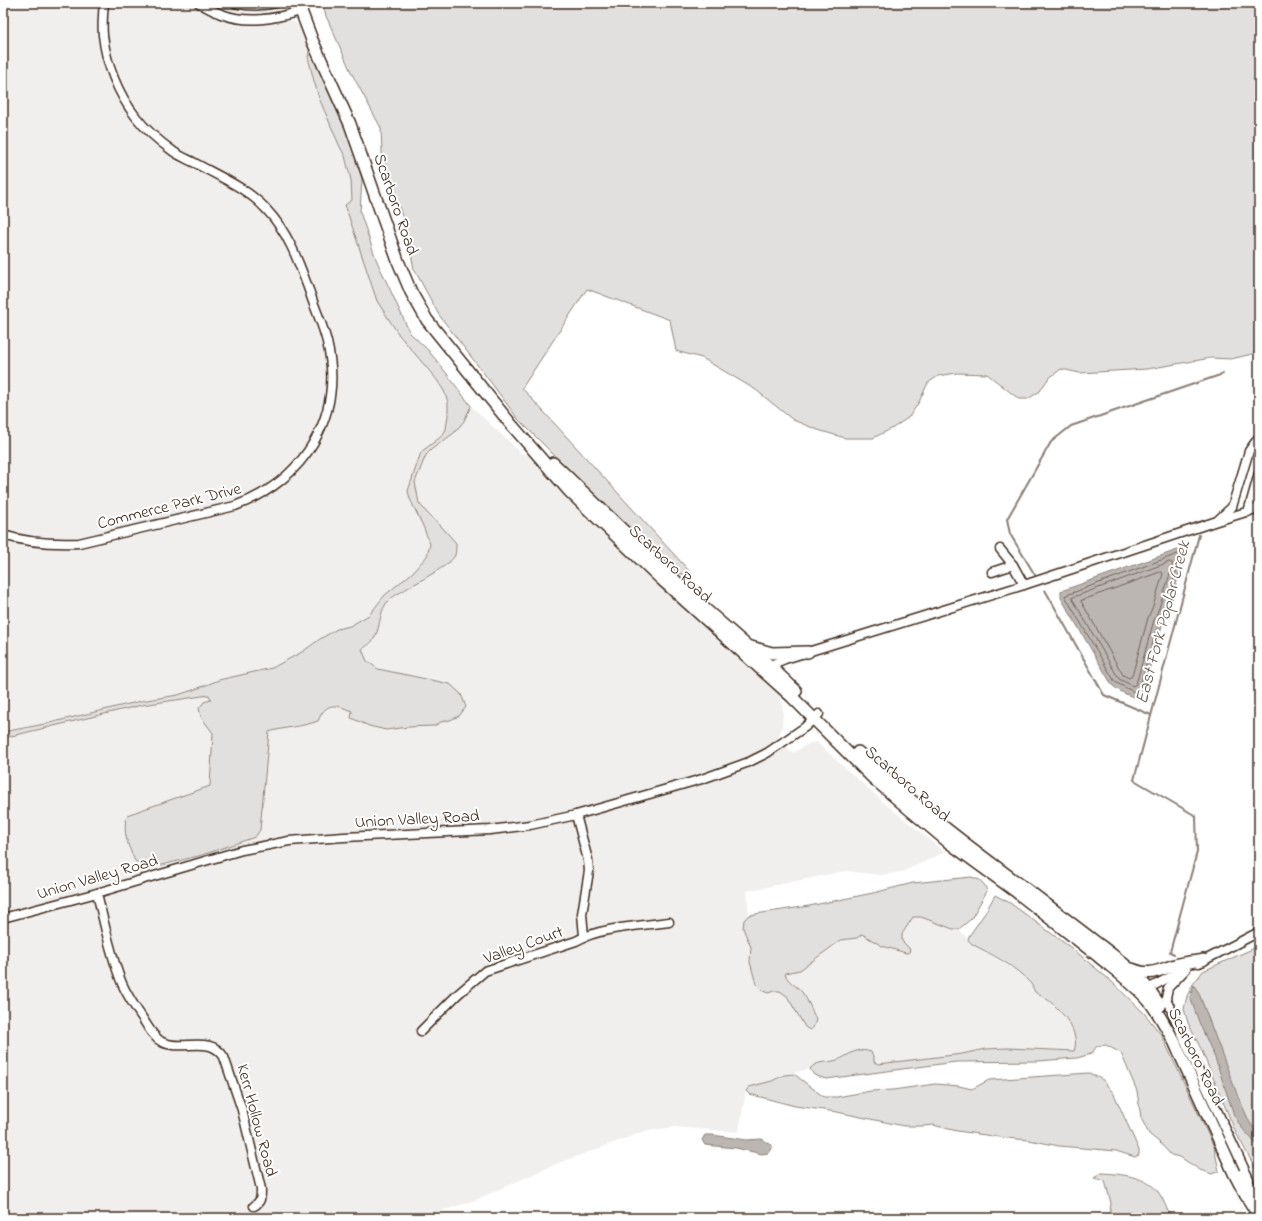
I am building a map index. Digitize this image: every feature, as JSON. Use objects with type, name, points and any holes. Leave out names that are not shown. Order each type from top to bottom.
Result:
[{"type":"main road","name":"Scarboro Road","points":[[299,7],[312,40],[350,124],[398,260],[411,292],[427,320],[510,423],[569,491],[660,578],[766,668],[816,716],[920,808],[953,835],[1073,924],[1138,976],[1174,1041],[1234,1173],[1259,1216]]},
{"type":"main road","name":"Scarboro Road","points":[[492,400],[553,463],[706,610],[748,646],[766,668]]},
{"type":"main road","points":[[748,646],[772,653],[808,652]]},
{"type":"main road","name":"Scarboro Road","points":[[816,716],[873,778],[909,809],[959,850],[1145,990],[1174,1031],[1234,1161],[1259,1200]]},
{"type":"main road","points":[[1126,966],[1143,972],[1152,972],[1176,965],[1203,960]]},
{"type":"street","name":"Commerce Park Drive","points":[[3,536],[30,542],[55,544],[79,543],[235,506],[249,501],[282,481],[300,462],[312,446],[327,412],[331,380],[327,341],[296,257],[282,229],[266,208],[241,188],[174,152],[138,119],[124,101],[116,84],[106,51],[103,34],[104,3]]},
{"type":"street","points":[[199,3],[221,14],[233,18],[245,19],[272,19],[299,7]]},
{"type":"street","points":[[234,3],[246,6],[258,6],[276,3]]},
{"type":"street","points":[[1218,521],[1232,507],[1249,451],[1259,437]]},
{"type":"street","points":[[1248,512],[1259,473]]},
{"type":"street","points":[[766,668],[785,659],[1024,585],[1259,508]]},
{"type":"street","points":[[1000,549],[1013,565],[1024,585]]},
{"type":"street","points":[[992,572],[1013,565]]},
{"type":"street","name":"Union Valley Road","points":[[3,918],[97,893],[242,850],[283,842],[344,837],[490,830],[530,825],[576,816],[702,779],[749,762],[767,753],[805,727],[816,716]]},
{"type":"street","points":[[576,816],[588,860],[589,871],[582,914],[584,936]]},
{"type":"street","name":"Kerr Hollow Road","points":[[97,893],[121,983],[152,1033],[162,1042],[173,1045],[203,1044],[213,1046],[222,1052],[242,1110],[261,1189],[261,1199],[254,1206]]},
{"type":"street","name":"Valley Court","points":[[421,1031],[458,994],[485,971],[576,941],[584,936],[601,931],[669,922]]},
{"type":"street","points":[[1145,990],[1259,932]]},
{"type":"street","points":[[1186,969],[1168,988],[1166,998],[1231,1143],[1259,1196]]},
{"type":"shaded area","points":[[3,3],[283,3],[284,6],[287,7],[284,11],[287,20],[295,22],[304,29],[310,46],[319,98],[345,156],[353,196],[352,200],[346,205],[377,301],[399,336],[437,380],[444,391],[448,402],[448,415],[446,429],[443,436],[421,452],[408,491],[410,500],[430,544],[427,556],[412,573],[385,595],[369,615],[350,626],[337,629],[302,652],[272,668],[178,695],[141,701],[45,724],[3,732]]},
{"type":"shaded area","points":[[322,3],[1259,3],[1259,349],[1252,354],[1231,359],[1211,358],[1147,369],[1080,373],[1061,369],[1048,379],[1040,391],[1028,399],[1019,399],[987,374],[957,373],[938,376],[928,383],[919,402],[909,417],[893,428],[873,438],[845,438],[818,430],[793,420],[756,390],[702,358],[676,351],[670,320],[587,289],[522,388],[692,574],[686,575],[678,573],[614,515],[518,419],[439,315],[414,269],[406,229],[382,153],[381,128],[352,74],[326,16]]},
{"type":"shaded area","points":[[310,46],[327,81],[351,144],[362,179],[360,212],[376,259],[410,333],[428,350],[471,406],[464,421],[454,433],[426,455],[415,482],[419,503],[456,543],[455,555],[445,566],[389,600],[383,608],[375,637],[371,643],[362,649],[367,661],[378,669],[450,684],[461,694],[466,707],[459,716],[434,726],[386,730],[369,726],[351,718],[352,711],[331,706],[324,710],[318,721],[306,725],[269,732],[260,830],[255,837],[202,855],[148,867],[135,861],[130,850],[125,833],[127,815],[210,786],[213,733],[201,717],[199,708],[204,702],[211,700],[209,695],[142,705],[3,738],[3,732],[45,724],[141,701],[178,695],[219,680],[272,668],[302,652],[337,629],[350,626],[369,615],[385,595],[412,573],[427,556],[430,544],[410,499],[408,491],[421,452],[442,436],[446,429],[448,402],[444,391],[437,380],[399,335],[377,301],[345,205],[352,200],[351,180],[345,156],[319,98],[308,57]]},
{"type":"shaded area","points":[[471,406],[521,453],[534,457],[598,525],[599,528],[775,685],[782,703],[783,712],[782,728],[778,738],[793,753],[810,743],[816,742],[889,807],[945,852],[902,872],[880,875],[845,871],[747,891],[749,915],[744,920],[745,933],[774,991],[780,991],[787,996],[805,1027],[813,1028],[816,1020],[801,991],[786,978],[785,973],[800,970],[841,940],[862,933],[872,940],[893,950],[906,953],[905,944],[901,941],[902,934],[913,918],[921,916],[953,929],[959,929],[972,944],[1018,972],[1031,984],[1036,992],[1049,1001],[1067,1020],[1076,1037],[1077,1045],[1074,1051],[1008,1048],[985,1049],[962,1054],[878,1064],[851,1052],[835,1061],[819,1063],[813,1065],[810,1069],[784,1075],[772,1081],[749,1087],[746,1091],[739,1132],[675,1127],[646,1131],[556,1164],[473,1201],[419,1218],[3,1218],[3,738],[142,705],[209,695],[211,700],[201,717],[213,733],[210,786],[127,815],[125,824],[126,840],[130,850],[135,861],[149,867],[202,855],[247,840],[263,800],[269,733],[278,729],[318,721],[323,710],[329,707],[339,706],[352,711],[351,719],[369,726],[386,730],[434,726],[441,722],[450,720],[450,684],[378,669],[367,661],[361,649],[370,644],[384,606],[388,601],[443,566],[441,526],[419,503],[415,482],[426,455],[464,421]]},
{"type":"shaded area","points":[[971,877],[981,881],[987,891],[971,919],[959,929],[953,929],[921,917],[913,917],[902,934],[902,941],[910,951],[908,953],[882,946],[862,934],[857,938],[841,940],[800,970],[785,973],[790,981],[806,998],[816,1020],[813,1028],[810,1030],[805,1027],[787,996],[780,991],[768,993],[763,991],[756,984],[750,962],[751,947],[743,928],[744,920],[749,915],[809,906],[913,883]]},
{"type":"shaded area","points":[[995,895],[1010,903],[1074,950],[1111,981],[1145,1014],[1162,1036],[1214,1147],[1219,1171],[1212,1174],[1200,1170],[1180,1157],[1171,1155],[1149,1134],[1141,1118],[1137,1091],[1121,1053],[1106,1045],[1097,1046],[1091,1054],[1077,1058],[1038,1061],[956,1062],[826,1079],[814,1075],[810,1069],[812,1066],[838,1060],[859,1050],[871,1052],[874,1062],[878,1064],[962,1054],[985,1049],[1008,1048],[1074,1051],[1075,1037],[1073,1030],[1059,1010],[1048,1000],[1035,992],[1032,985],[1018,972],[1003,961],[972,944],[968,940],[969,936]]},
{"type":"shaded area","points":[[1259,946],[1259,1175],[1236,1133],[1201,1049],[1188,1023],[1184,1009],[1187,996],[1193,984],[1203,971]]},
{"type":"shaded area","points":[[1089,1073],[1103,1080],[1114,1094],[1139,1150],[1139,1155],[1135,1157],[1116,1151],[1059,1146],[1029,1140],[957,1131],[933,1125],[904,1126],[837,1112],[795,1106],[749,1094],[746,1091],[749,1087],[772,1081],[784,1075],[794,1074],[824,1097],[837,1097],[871,1091],[893,1090],[935,1084],[959,1086],[972,1089],[989,1080]]},
{"type":"shaded area","points":[[1102,1173],[1133,1177],[1148,1183],[1159,1193],[1171,1218],[1109,1218],[1111,1203],[1105,1181],[1094,1178]]},
{"type":"water","points":[[1183,548],[1186,550],[1186,553],[1163,622],[1144,687],[1140,697],[1133,697],[1121,692],[1112,685],[1061,598],[1061,591]]},
{"type":"water","points":[[1194,985],[1200,996],[1237,1094],[1249,1121],[1259,1136],[1259,1147],[1241,1127],[1234,1115],[1215,1058],[1190,997]]},
{"type":"water","points":[[705,1135],[747,1140],[762,1139],[772,1147],[768,1153],[762,1154],[736,1148],[705,1145],[702,1140]]},
{"type":"waterway","name":"East Fork Poplar Creek","points":[[1035,575],[1010,534],[1007,519],[1051,442],[1071,426],[1223,374]]},
{"type":"waterway","name":"East Fork Poplar Creek","points":[[1174,954],[1170,952],[1197,852],[1196,816],[1134,780],[1199,535]]},
{"type":"waterway","name":"East Fork Poplar Creek","points":[[1045,590],[1104,695],[1151,715]]}]
